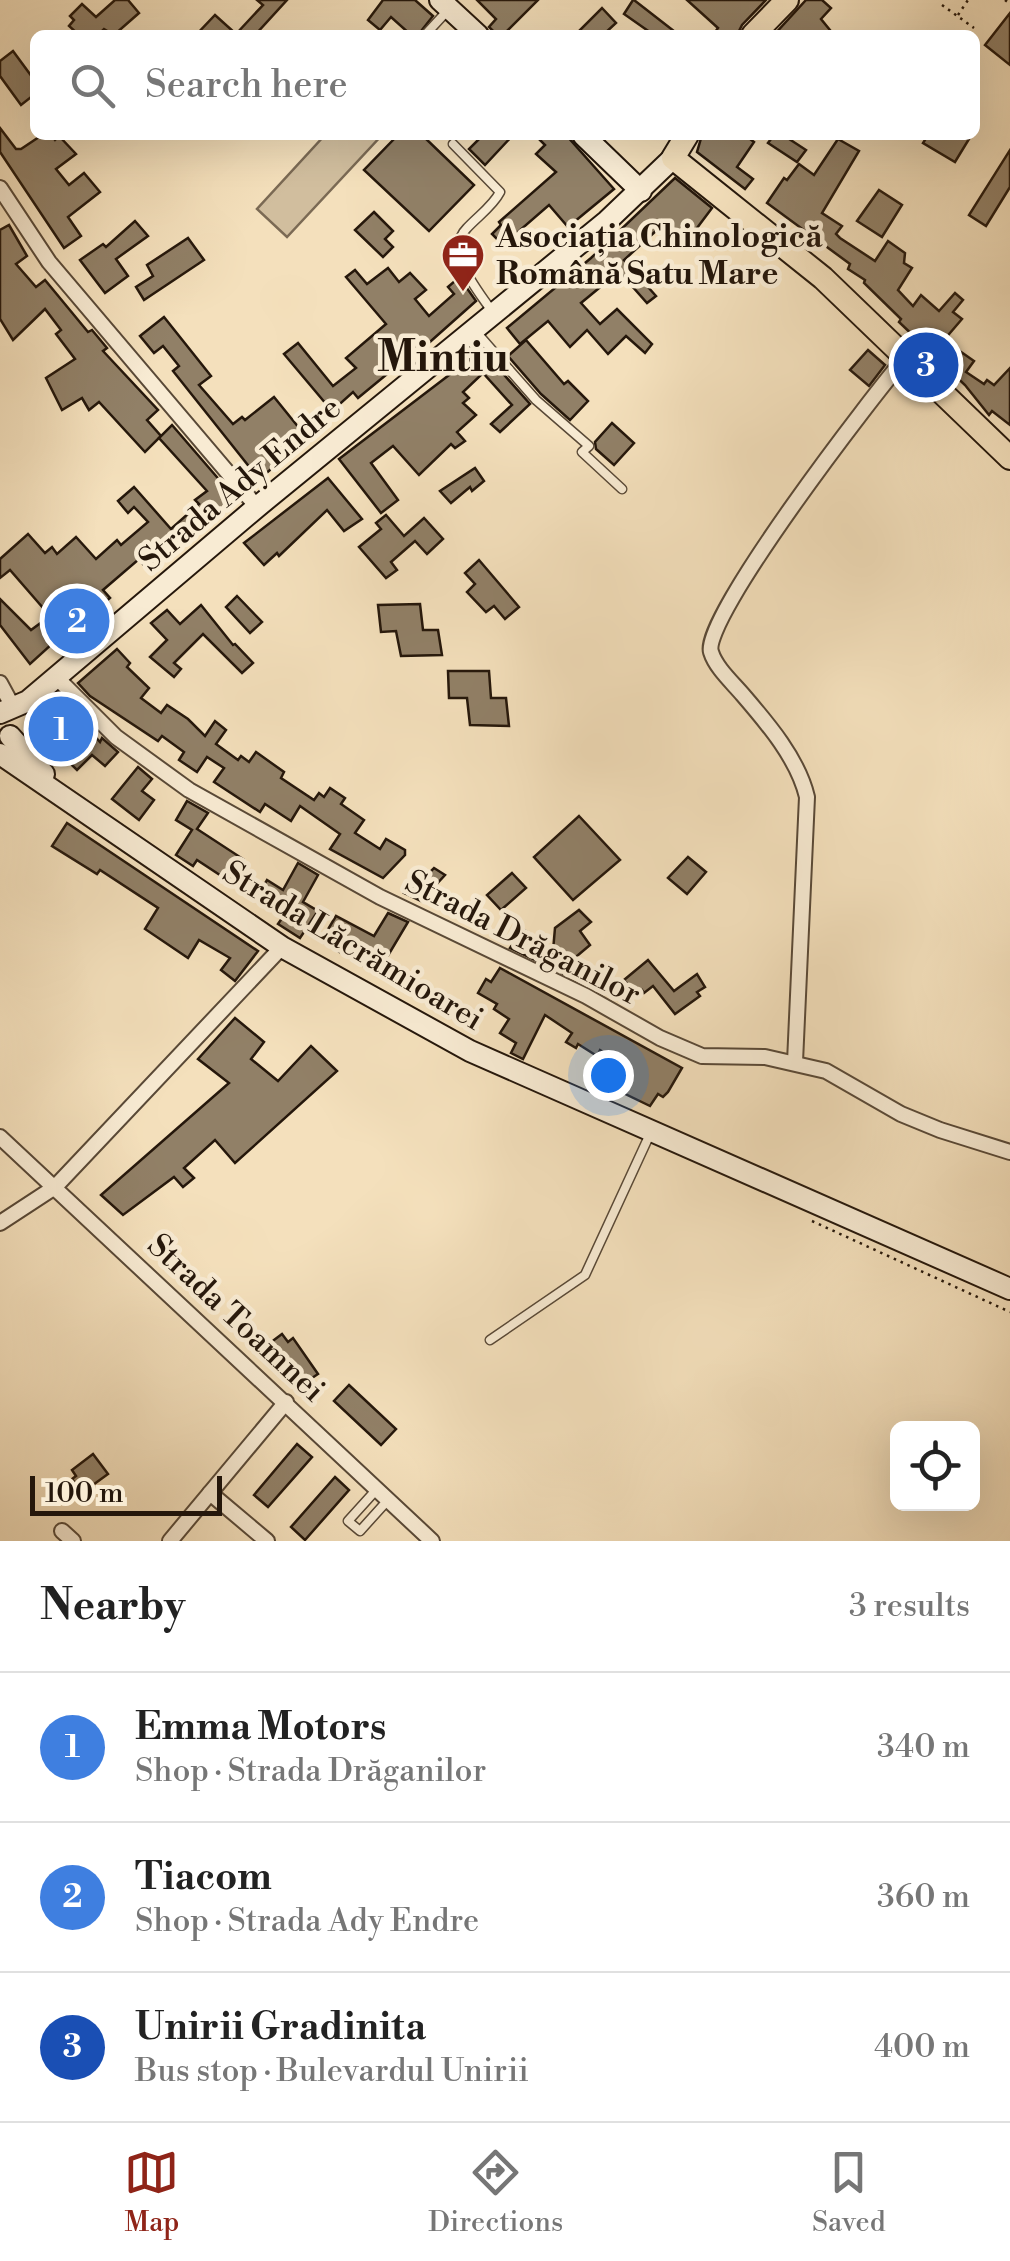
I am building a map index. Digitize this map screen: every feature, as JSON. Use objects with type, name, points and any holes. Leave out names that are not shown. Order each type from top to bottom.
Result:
[{"type":"main road","points":[[758,30],[787,0]]},
{"type":"main road","points":[[445,4],[473,30]]},
{"type":"main road","points":[[588,140],[641,191]]},
{"type":"main road","points":[[684,140],[673,158],[823,278],[1010,458]]},
{"type":"main road","name":"Strada Ady Endre","points":[[11,724],[56,676],[641,191],[673,158]]},
{"type":"main road","name":"Strada Lăcrămioarei","points":[[11,724],[65,798],[282,946],[470,1052],[1010,1289]]},
{"type":"street","points":[[0,188],[49,262],[257,508]]},
{"type":"street","points":[[795,1062],[807,797],[798,768],[723,671],[711,653],[710,641],[731,600],[812,478],[851,422],[906,357]]},
{"type":"street","name":"Strada Drăganilor","points":[[56,676],[116,737],[189,790],[380,896],[586,996],[687,1052],[795,1062],[826,1071],[901,1114],[1010,1152]]},
{"type":"street","points":[[0,683],[11,724]]},
{"type":"street","points":[[0,1224],[56,1186],[282,946]]},
{"type":"street","name":"Strada Toamnei","points":[[0,1138],[56,1186],[432,1541]]},
{"type":"street","points":[[170,1541],[286,1402]]},
{"type":"street","points":[[210,1493],[267,1541]]},
{"type":"lane","points":[[428,30],[445,4]]},
{"type":"lane","points":[[453,144],[500,192],[459,236],[458,246],[464,267],[494,313]]},
{"type":"lane","points":[[474,329],[536,400],[589,446],[582,452],[622,489]]},
{"type":"lane","points":[[490,1340],[585,1275],[651,1130]]},
{"type":"lane","points":[[382,1494],[360,1531],[348,1521],[382,1494]]},
{"type":"path","points":[[957,16],[968,0]]},
{"type":"path","points":[[1005,0],[1010,4]]},
{"type":"path","points":[[942,4],[974,28]]},
{"type":"path","points":[[11,724],[28,723],[28,729],[39,740]]},
{"type":"shaded area","points":[[320,140],[377,140],[287,237],[257,209]]},
{"type":"building","points":[[115,0],[128,0],[139,13],[120,30],[73,30],[69,26],[74,20],[70,16],[82,4],[96,17]]},
{"type":"building","points":[[257,0],[287,0],[260,30],[240,30],[263,5]]},
{"type":"building","points":[[383,0],[415,0],[433,16],[422,30],[405,30],[391,17],[380,30],[368,20]]},
{"type":"building","points":[[477,0],[538,0],[508,30],[492,30],[489,27],[496,19]]},
{"type":"building","points":[[633,0],[672,30],[647,30],[624,14]]},
{"type":"building","points":[[687,0],[766,0],[740,30],[718,28]]},
{"type":"building","points":[[806,0],[822,0],[831,8],[821,19],[830,30],[779,30]]},
{"type":"building","points":[[602,8],[616,23],[608,30],[580,30]]},
{"type":"building","points":[[1010,13],[1010,65],[985,45]]},
{"type":"building","points":[[215,15],[232,30],[201,30]]},
{"type":"building","points":[[13,51],[30,74],[30,98],[21,105],[0,76],[0,61]]},
{"type":"building","points":[[0,128],[16,149],[34,140],[63,140],[76,154],[56,169],[69,185],[84,173],[100,192],[68,217],[81,236],[64,248],[0,152]]},
{"type":"building","points":[[393,140],[427,140],[474,185],[429,231],[364,170]]},
{"type":"building","points":[[478,140],[508,140],[485,165],[469,149]]},
{"type":"building","points":[[540,140],[570,140],[614,189],[568,227],[549,205],[503,245],[492,234],[501,225],[499,222],[556,172],[536,154],[545,145]]},
{"type":"building","points":[[701,140],[751,140],[754,142],[737,167],[753,179],[745,189],[697,152]]},
{"type":"building","points":[[791,140],[806,150],[797,162],[768,143]]},
{"type":"building","points":[[837,140],[859,151],[822,213],[842,226],[836,234],[840,238],[875,261],[888,241],[905,253],[904,263],[912,268],[898,290],[913,306],[921,295],[939,311],[955,293],[963,300],[953,312],[962,319],[944,340],[974,361],[966,372],[984,384],[987,380],[994,385],[1010,368],[1010,425],[992,411],[989,415],[965,385],[899,322],[901,319],[865,280],[848,269],[850,264],[767,203],[799,164],[814,175]]},
{"type":"building","points":[[925,140],[968,140],[955,162],[923,143]]},
{"type":"building","points":[[1010,150],[1010,187],[986,226],[969,215]]},
{"type":"building","points":[[675,178],[712,208],[685,244],[658,229],[624,260],[656,296],[647,303],[616,268],[581,303],[600,324],[617,309],[652,344],[645,353],[626,336],[608,354],[587,330],[570,347],[548,321],[520,344],[507,328],[591,258]]},
{"type":"building","points":[[879,190],[902,205],[882,237],[857,221]]},
{"type":"building","points":[[374,212],[393,231],[385,239],[393,247],[383,257],[355,230]]},
{"type":"building","points":[[135,221],[148,236],[116,259],[128,276],[105,293],[80,260],[103,244],[106,247]]},
{"type":"building","points":[[9,225],[27,256],[16,264],[36,287],[45,280],[158,410],[147,420],[161,436],[145,452],[99,402],[89,410],[82,398],[62,410],[46,378],[75,359],[56,334],[61,330],[45,309],[13,340],[0,319],[0,230]]},
{"type":"building","points":[[188,238],[204,260],[144,300],[136,287],[153,276],[147,265]]},
{"type":"building","points":[[388,268],[399,282],[410,273],[426,290],[415,299],[429,316],[454,294],[448,287],[456,280],[461,287],[464,284],[476,301],[395,373],[392,370],[358,398],[353,392],[332,411],[284,354],[298,343],[333,386],[356,368],[346,358],[386,324],[346,277],[355,270],[367,284]]},
{"type":"building","points":[[164,317],[211,376],[199,385],[233,424],[242,417],[245,420],[274,397],[308,439],[259,479],[173,371],[179,366],[163,346],[154,353],[140,336]]},
{"type":"building","points":[[526,340],[564,384],[568,381],[588,401],[570,420],[508,356]]},
{"type":"building","points":[[868,350],[885,365],[869,386],[850,370]]},
{"type":"building","points":[[478,353],[494,371],[498,368],[530,404],[500,432],[491,424],[512,405],[483,373],[463,392],[469,398],[463,403],[476,415],[457,432],[465,441],[455,448],[451,444],[419,475],[393,446],[371,463],[398,500],[381,513],[339,459]]},
{"type":"building","points":[[612,423],[634,443],[614,465],[596,449],[595,442]]},
{"type":"building","points":[[172,425],[235,498],[146,568],[139,559],[103,590],[110,598],[95,611],[85,599],[67,616],[74,624],[30,664],[0,625],[0,599],[31,630],[50,616],[10,570],[0,578],[0,559],[28,534],[45,553],[52,547],[57,554],[76,537],[96,559],[117,540],[121,545],[148,522],[134,507],[128,513],[118,501],[134,487],[171,529],[199,504],[195,500],[207,491],[159,438]]},
{"type":"building","points":[[475,468],[484,481],[451,503],[440,491]]},
{"type":"building","points":[[328,478],[362,519],[344,531],[327,510],[279,556],[277,553],[264,565],[244,543]]},
{"type":"building","points":[[386,515],[404,536],[424,518],[443,539],[427,554],[415,541],[391,562],[397,570],[386,578],[359,547],[381,529],[376,523]]},
{"type":"building","points":[[479,560],[519,607],[505,619],[494,606],[486,612],[467,592],[475,584],[465,573]]},
{"type":"building","points":[[237,596],[262,622],[250,633],[226,607]]},
{"type":"building","points":[[420,604],[423,630],[438,630],[442,655],[401,656],[396,631],[381,632],[378,605]]},
{"type":"building","points":[[201,605],[253,663],[242,673],[203,634],[174,663],[181,669],[174,677],[150,657],[167,640],[151,623],[167,610],[180,624]]},
{"type":"building","points":[[117,649],[130,663],[127,667],[149,688],[141,698],[161,713],[167,705],[205,736],[215,721],[226,730],[216,744],[238,760],[241,756],[249,762],[256,752],[284,772],[281,778],[314,800],[319,793],[324,797],[330,788],[345,798],[341,804],[364,820],[355,833],[380,849],[386,839],[405,850],[405,855],[383,878],[330,849],[340,834],[300,806],[291,821],[265,804],[260,812],[214,782],[224,768],[207,757],[197,772],[179,760],[184,752],[162,736],[158,741],[90,696],[78,683]]},
{"type":"building","points":[[448,671],[489,671],[491,698],[506,698],[509,726],[470,725],[467,698],[449,698]]},
{"type":"building","points":[[62,700],[100,742],[102,738],[118,752],[105,766],[92,755],[77,770],[34,728],[37,720]]},
{"type":"building","points":[[138,767],[152,779],[142,791],[154,800],[139,820],[112,799]]},
{"type":"building","points":[[187,801],[208,813],[197,829],[243,859],[229,881],[197,860],[193,866],[176,855],[192,830],[176,820]]},
{"type":"building","points":[[579,816],[620,860],[573,900],[534,857]]},
{"type":"building","points":[[67,823],[258,951],[235,981],[221,970],[230,958],[199,940],[188,958],[145,929],[158,908],[100,870],[97,874],[52,846]]},
{"type":"building","points":[[688,857],[706,872],[687,894],[668,878]]},
{"type":"building","points":[[298,863],[318,875],[303,902],[318,911],[300,938],[278,924],[285,914],[257,897],[267,880],[283,890]]},
{"type":"building","points":[[434,868],[445,875],[421,901],[404,893],[415,874],[423,879]]},
{"type":"building","points":[[512,873],[526,888],[501,910],[487,895]]},
{"type":"building","points":[[579,910],[591,922],[580,931],[590,945],[571,961],[564,974],[510,948],[523,929],[553,951],[555,928]]},
{"type":"building","points":[[388,913],[408,922],[377,974],[321,941],[336,916],[374,936]]},
{"type":"building","points":[[648,960],[674,991],[697,974],[705,987],[697,992],[700,996],[675,1014],[653,986],[636,994],[624,980]]},
{"type":"building","points":[[500,968],[682,1068],[668,1092],[663,1097],[658,1094],[650,1106],[613,1088],[628,1068],[600,1050],[597,1056],[578,1044],[576,1048],[566,1042],[572,1033],[545,1015],[523,1059],[511,1053],[516,1043],[500,1033],[509,1019],[494,1009],[497,1004],[478,993],[486,979],[491,982]]},
{"type":"building","points":[[235,1018],[264,1042],[251,1059],[278,1081],[311,1046],[337,1071],[235,1163],[215,1140],[184,1168],[194,1178],[183,1187],[174,1177],[123,1215],[101,1195],[229,1083],[198,1059]]},
{"type":"building","points":[[282,1334],[288,1342],[293,1338],[318,1374],[303,1384],[284,1355],[277,1360],[266,1346]]},
{"type":"building","points":[[349,1385],[396,1429],[381,1445],[334,1401]]},
{"type":"building","points":[[297,1444],[312,1457],[268,1507],[254,1495]]},
{"type":"building","points":[[93,1454],[108,1474],[86,1490],[72,1479],[76,1476],[72,1470]]},
{"type":"building","points":[[335,1477],[349,1490],[305,1540],[291,1527]]},
{"type":"place","name":"Asociația Chinologică Română Satu Mare","points":[[463,293]]},
{"type":"place","name":"Unirii Gradinita","points":[[926,365]]},
{"type":"place","name":"Tiacom","points":[[77,621]]},
{"type":"place","name":"Emma Motors","points":[[61,729]]},
{"type":"district","name":"Mintiu","points":[[443,358]]}]
